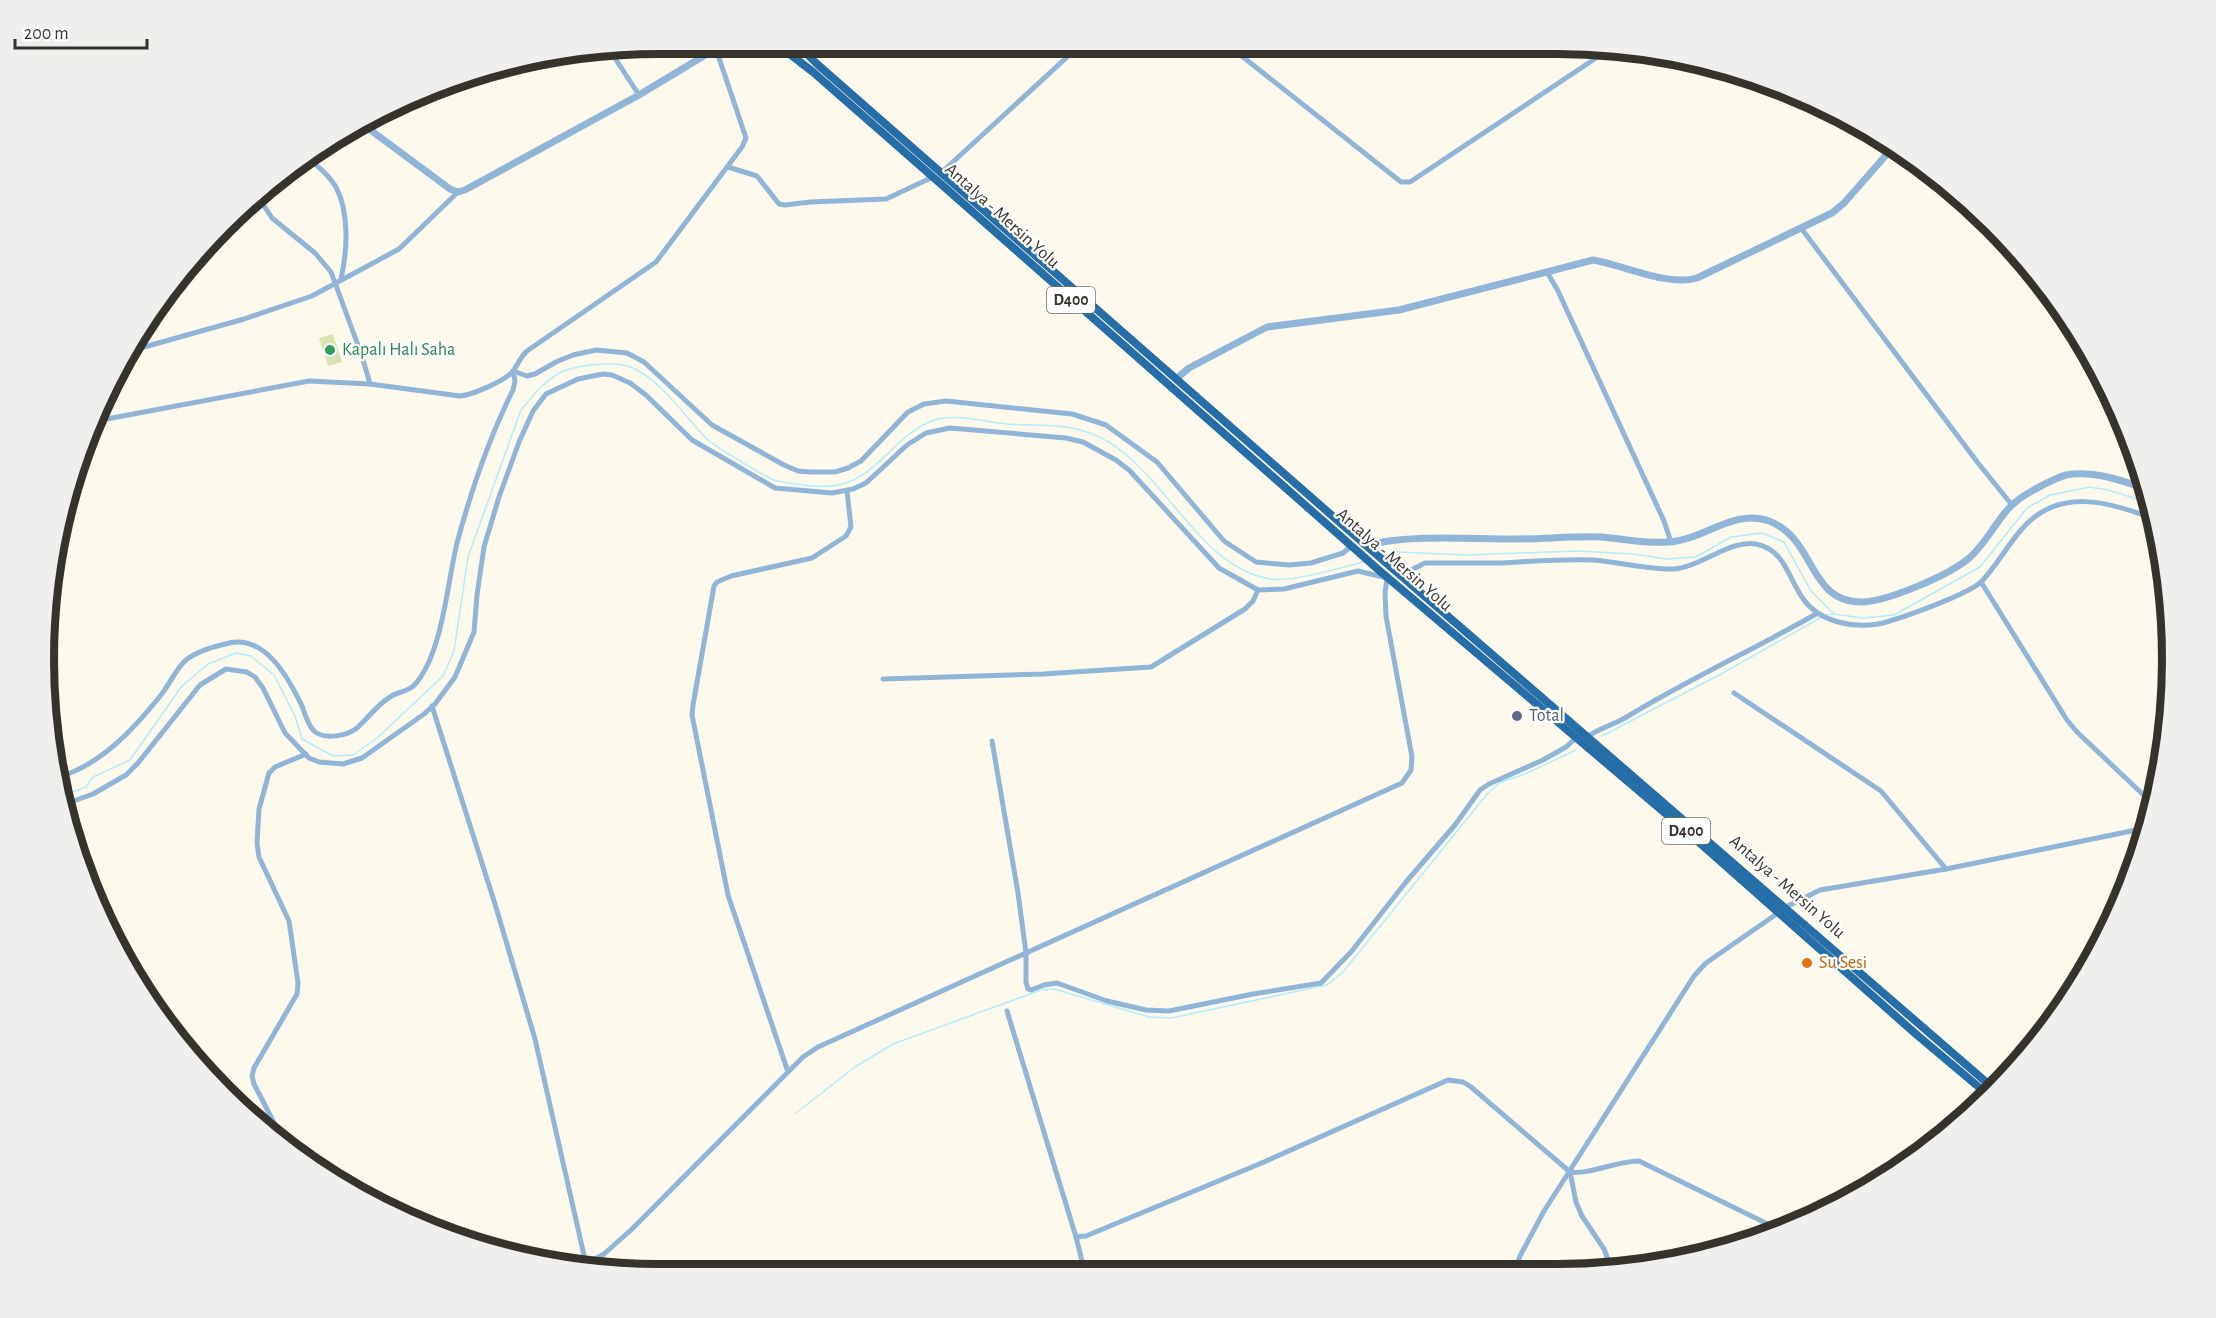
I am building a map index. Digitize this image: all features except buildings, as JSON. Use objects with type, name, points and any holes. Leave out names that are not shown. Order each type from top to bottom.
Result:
[{"type":"highway","name":"Antalya - Mersin Yolu","points":[[790,54],[933,177],[1359,554],[1988,1084]]},
{"type":"highway","name":"Antalya - Mersin Yolu","points":[[808,54],[1587,737],[1982,1090]]},
{"type":"street","points":[[141,348],[244,319],[312,296],[334,282],[399,249],[458,192],[639,95],[707,54]]},
{"type":"street","points":[[103,420],[309,381],[370,384],[460,396],[469,395],[504,378],[513,371],[519,359],[527,351],[656,262],[742,147],[746,138],[719,54]]},
{"type":"street","points":[[942,172],[1070,54]]},
{"type":"street","points":[[1240,54],[1405,183],[1458,151],[1600,55]]},
{"type":"street","points":[[613,56],[639,95]]},
{"type":"street","points":[[368,128],[450,189],[458,192]]},
{"type":"street","points":[[1176,379],[1189,368],[1207,360],[1242,338],[1267,327],[1399,310],[1593,260],[1612,263],[1674,281],[1687,281],[1832,213],[1888,153]]},
{"type":"street","points":[[313,163],[336,187],[343,211],[346,232],[341,279]]},
{"type":"street","points":[[728,167],[757,176],[779,204],[784,205],[886,199],[933,177]]},
{"type":"street","points":[[262,202],[272,218],[323,261],[331,272],[370,384]]},
{"type":"street","points":[[1801,228],[1978,464],[2012,505]]},
{"type":"street","points":[[1547,272],[1558,291],[1671,542]]},
{"type":"street","points":[[513,371],[527,376],[565,358],[596,350],[627,352],[644,362],[712,424],[798,471],[835,472],[848,468],[861,461],[908,412],[924,404],[946,401],[1072,414],[1106,425],[1157,462],[1224,541],[1256,562],[1289,565],[1311,563],[1344,553],[1351,546]]},
{"type":"street","points":[[66,775],[72,774],[112,747],[135,726],[189,657],[235,641],[256,647],[281,667],[310,725],[319,734],[336,736],[353,731],[391,696],[414,686],[433,650],[457,543],[488,443],[513,390],[515,381],[513,371]]},
{"type":"street","points":[[72,802],[93,794],[126,774],[138,763],[200,685],[226,669],[248,672],[255,677],[263,687],[285,733],[309,758],[328,764],[353,762],[362,758],[432,706],[454,677],[474,633],[484,547],[499,497],[533,411],[546,394],[559,387],[578,379],[603,374],[619,377],[646,395],[692,440],[775,488],[832,493],[847,491],[866,483],[907,445],[934,430],[964,428],[1074,440],[1083,442],[1116,460],[1130,471],[1219,568],[1258,590],[1284,589],[1358,571],[1384,575],[1386,616],[1412,757],[1411,770],[1402,783],[829,1040],[803,1057],[632,1229],[604,1254],[593,1260]]},
{"type":"street","points":[[1368,547],[1392,541],[1453,537],[1604,537],[1637,543],[1671,542],[1696,537],[1722,524],[1754,518],[1768,520],[1788,530],[1802,546],[1825,588],[1834,595],[1849,601],[1865,602],[1894,595],[1919,585],[1968,559],[2012,505],[2032,491],[2066,475],[2110,477],[2136,486]]},
{"type":"street","points":[[788,1072],[728,896],[692,714],[714,586],[717,582],[731,576],[812,558],[846,536],[851,527],[847,491]]},
{"type":"street","points":[[1401,575],[1425,563],[1593,560],[1676,569],[1734,547],[1752,543],[1779,554],[1803,599],[1816,614],[1842,624],[1876,624],[1897,619],[1944,601],[1981,582],[2020,531],[2044,510],[2056,504],[2104,503],[2144,515]]},
{"type":"street","points":[[1981,582],[2067,720],[2145,797]]},
{"type":"street","points":[[883,679],[1043,674],[1151,667],[1245,609],[1253,601],[1258,590]]},
{"type":"street","points":[[1587,737],[1816,614]]},
{"type":"street","points":[[1734,693],[1881,791],[1946,869]]},
{"type":"street","points":[[432,706],[535,1039],[583,1259]]},
{"type":"street","points":[[992,741],[1026,952],[1028,989],[1057,983],[1107,1001],[1146,1011],[1182,1010],[1210,1002],[1321,983],[1351,952],[1455,825],[1480,790],[1543,760],[1566,747],[1576,738]]},
{"type":"street","points":[[276,1127],[252,1076],[254,1068],[297,994],[297,963],[289,921],[259,857],[257,843],[259,809],[269,773],[275,767],[306,754]]},
{"type":"street","points":[[1518,1264],[1527,1242],[1570,1172],[1694,976],[1706,963],[1782,910],[1820,890],[1946,869],[2137,830]]},
{"type":"street","points":[[1007,1011],[1076,1237],[1082,1264]]},
{"type":"street","points":[[1076,1237],[1086,1236],[1264,1162],[1448,1080],[1462,1082],[1471,1087],[1570,1172],[1579,1174],[1627,1161],[1639,1161],[1770,1225]]},
{"type":"street","points":[[1570,1172],[1576,1202],[1582,1216],[1594,1231],[1609,1262]]},
{"type":"green space","name":"Kapalı Halı Saha","points":[[333,334],[342,362],[328,366],[319,338]]},
{"type":"waterway","points":[[70,793],[86,787],[93,777],[130,760],[182,686],[208,664],[236,653],[251,656],[274,675],[295,716],[302,739],[333,756],[353,755],[376,739],[443,676],[454,651],[468,557],[521,410],[537,391],[556,375],[582,366],[616,364],[633,368],[644,374],[673,400],[711,443],[777,481],[827,487],[846,483],[876,465],[916,429],[942,418],[1068,427],[1105,440],[1130,458],[1153,481],[1195,531],[1218,553],[1242,570],[1271,579],[1281,579],[1317,574],[1363,562]]},
{"type":"waterway","points":[[1385,555],[1397,552],[1466,555],[1578,551],[1633,554],[1667,559],[1696,557],[1731,537],[1762,533],[1784,542],[1811,591],[1834,614],[1863,618],[1894,615],[1980,567],[2027,508],[2050,495],[2090,487],[2140,500]]},
{"type":"waterway","points":[[1824,615],[1834,614]]},
{"type":"waterway","points":[[1602,736],[1721,674],[1820,618]]},
{"type":"waterway","points":[[796,1113],[855,1067],[893,1044],[1041,990],[1054,989],[1149,1017],[1171,1018],[1327,985],[1343,972],[1488,793],[1501,782],[1525,774],[1576,750]]},
{"type":"place","name":"Kapalı Halı Saha","points":[[330,350]]},
{"type":"place","name":"Total","points":[[1517,716]]},
{"type":"place","name":"Su Sesi","points":[[1807,963]]}]
